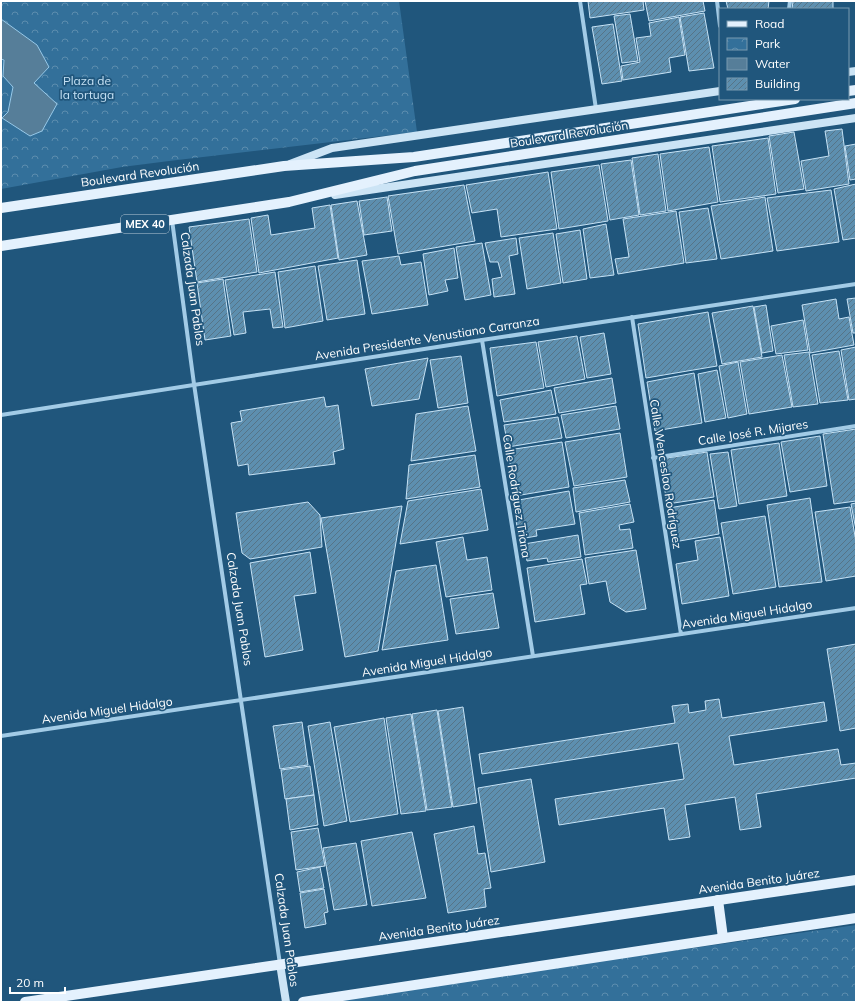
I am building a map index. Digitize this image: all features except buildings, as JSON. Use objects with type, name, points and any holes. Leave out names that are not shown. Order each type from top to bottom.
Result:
[{"type":"main road","name":"Boulevard Revolución","points":[[284,166],[332,148],[719,91]]},
{"type":"main road","name":"Boulevard Revolución","points":[[1,208],[284,166],[414,157],[788,100]]},
{"type":"main road","name":"Boulevard Revolución","points":[[289,202],[415,171],[856,103]]},
{"type":"main road","name":"MEX 40","points":[[1,246],[856,118]]},
{"type":"main road","name":"Avenida Benito Juárez","points":[[25,1002],[59,1000],[280,964],[856,880]]},
{"type":"main road","points":[[718,900],[723,938]]},
{"type":"main road","points":[[303,1002],[327,1000],[856,918]]},
{"type":"main road","name":"Calzada Juan Pablos","points":[[280,964],[286,1002]]},
{"type":"street","points":[[580,1],[596,109]]},
{"type":"street","points":[[716,1],[719,20]]},
{"type":"street","name":"Calzada Juan Pablos","points":[[172,220],[194,384],[280,964]]},
{"type":"street","name":"Avenida Presidente Venustiano Carranza","points":[[1,415],[194,384],[856,284]]},
{"type":"street","name":"Calle Wenceslao Rodríguez","points":[[632,318],[681,634]]},
{"type":"street","name":"Calle Rodríguez Triana","points":[[482,340],[533,656]]},
{"type":"street","name":"Calle José R. Mijares","points":[[653,458],[856,426]]},
{"type":"street","name":"Avenida Miguel Hidalgo","points":[[1,736],[856,608]]},
{"type":"green space","name":"Plaza de la tortuga","points":[[1,1],[399,1],[417,132],[122,167],[1,189]]},
{"type":"green space","points":[[856,925],[856,1002],[324,1002],[323,1000]]},
{"type":"water","points":[[1,19],[37,45],[49,67],[34,83],[57,104],[42,131],[30,136],[2,118],[8,112],[13,87],[3,76],[4,60],[1,59]]}]
